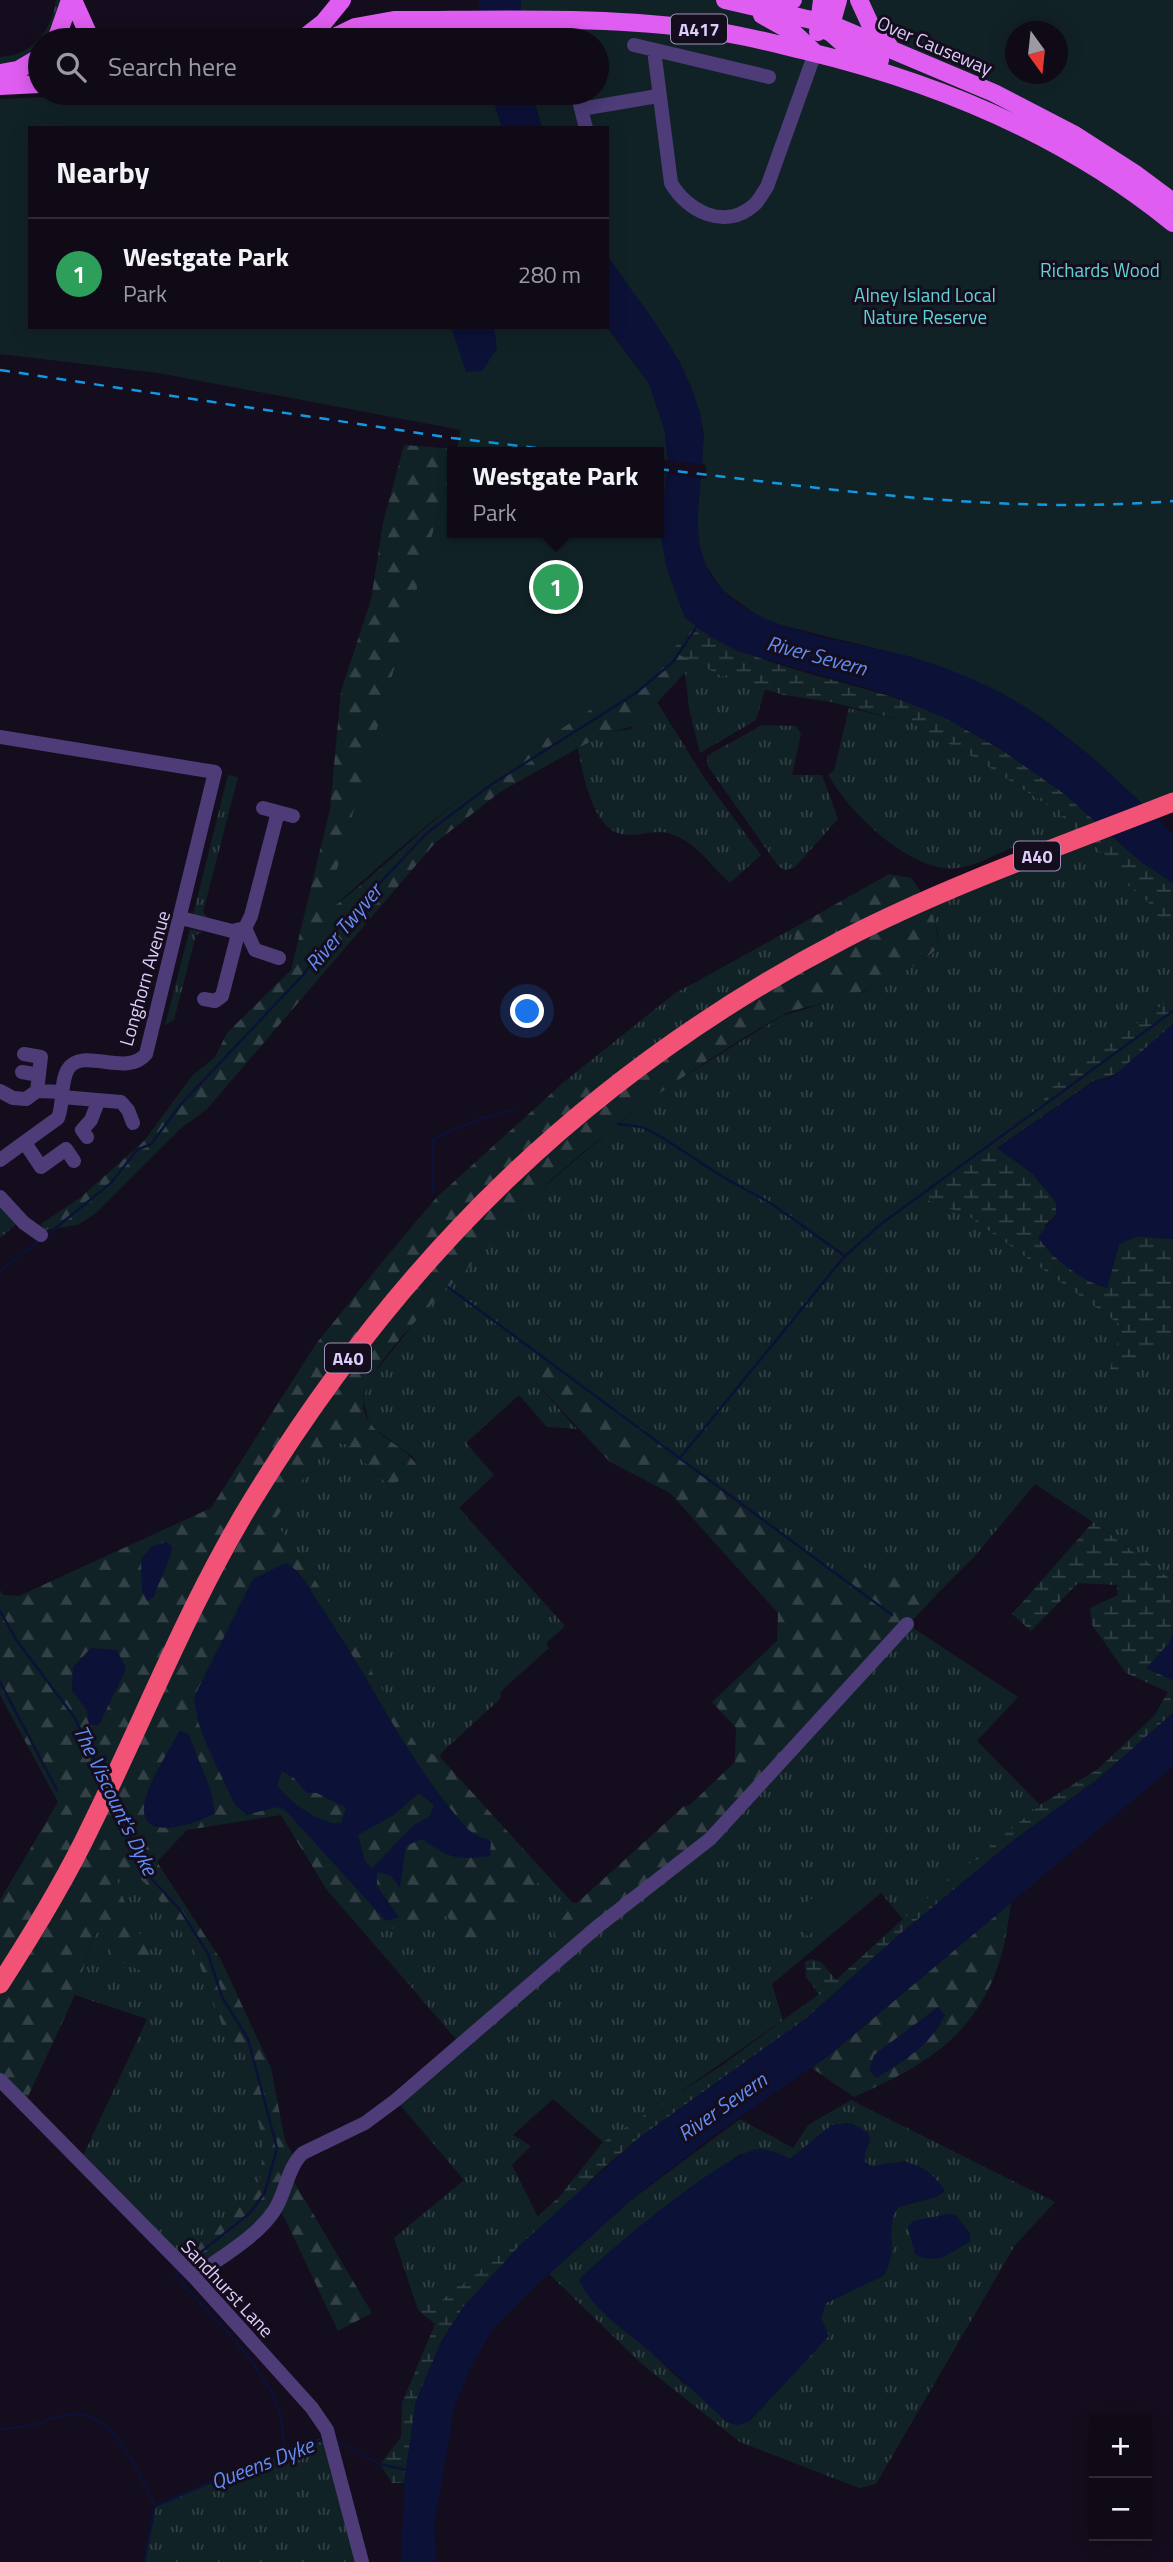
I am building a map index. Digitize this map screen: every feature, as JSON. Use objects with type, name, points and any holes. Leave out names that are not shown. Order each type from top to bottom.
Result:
[{"type":"highway","name":"A40","points":[[0,1984],[50,1903],[92,1826],[203,1590],[252,1500],[324,1391],[379,1316],[490,1193],[607,1090],[717,1012],[787,970],[901,913],[1173,802]]},
{"type":"main road","points":[[60,28],[71,0]]},
{"type":"main road","points":[[71,0],[85,28]]},
{"type":"main road","points":[[316,28],[342,0]]},
{"type":"main road","points":[[770,0],[793,0]]},
{"type":"main road","points":[[822,0],[827,26]]},
{"type":"main road","points":[[816,53],[838,0]]},
{"type":"main road","points":[[859,0],[870,24],[891,48]]},
{"type":"main road","name":"A417","points":[[729,1],[827,26],[846,46],[940,86],[957,98]]},
{"type":"main road","name":"A417","points":[[729,1],[794,33],[816,53]]},
{"type":"main road","name":"A417","points":[[353,28],[380,21],[580,21],[694,28],[816,53]]},
{"type":"main road","name":"Over Causeway","points":[[827,26],[891,48],[1071,143],[1170,210]]},
{"type":"main road","name":"Over Causeway","points":[[816,53],[883,71],[957,98],[990,101]]},
{"type":"main road","points":[[0,73],[18,70],[28,64]]},
{"type":"main road","points":[[0,86],[28,85]]},
{"type":"street","points":[[634,45],[769,77]]},
{"type":"street","points":[[654,50],[666,162],[671,183],[681,200],[697,211],[718,216],[737,214],[754,205],[767,187],[816,53]]},
{"type":"street","points":[[609,104],[658,96]]},
{"type":"street","points":[[580,105],[585,126]]},
{"type":"street","points":[[581,109],[605,105]]},
{"type":"street","name":"Longhorn Avenue","points":[[0,737],[198,767],[215,772],[181,918],[145,1054],[141,1060],[129,1064],[83,1060],[74,1064],[67,1070],[58,1118],[0,1160]]},
{"type":"street","points":[[263,808],[293,816]]},
{"type":"street","points":[[204,999],[215,1001],[222,996],[242,929],[251,916],[278,812]]},
{"type":"street","points":[[181,918],[242,929],[255,950],[279,958]]},
{"type":"street","points":[[24,1054],[41,1056],[37,1091]]},
{"type":"street","points":[[22,1072],[38,1075]]},
{"type":"street","points":[[0,1091],[13,1098],[26,1099],[37,1091],[98,1102],[121,1102],[128,1110],[133,1123]]},
{"type":"street","points":[[87,1137],[82,1129],[92,1120],[98,1102]]},
{"type":"street","points":[[25,1143],[41,1167],[66,1149],[74,1161]]},
{"type":"street","points":[[0,1197],[24,1223],[41,1235]]},
{"type":"street","points":[[194,2277],[258,2229],[274,2211],[296,2160],[303,2153],[365,2123],[396,2100],[597,1927],[710,1839],[907,1624]]},
{"type":"street","name":"Sandhurst Lane","points":[[0,2080],[194,2277],[312,2408],[327,2430],[362,2562]]},
{"type":"green space","points":[[56,0],[61,0],[53,28],[46,28],[50,21]]},
{"type":"green space","name":"Alney Island Local Nature Reserve","points":[[521,0],[1173,0],[1173,794],[1145,806],[1038,716],[1001,693],[910,657],[765,621],[722,590],[703,561],[698,543],[698,505],[704,435],[699,410],[680,363],[609,258],[609,126],[541,126],[535,105],[609,105],[609,28],[521,28]]},
{"type":"green space","points":[[28,48],[28,57],[0,67],[0,57]]},
{"type":"green space","points":[[28,98],[28,105],[516,105],[522,126],[28,126],[28,329],[609,329],[670,389],[710,612],[686,637],[631,682],[463,797],[402,846],[324,915],[447,483],[447,538],[664,538],[664,447],[457,447],[461,430],[158,373],[0,354],[0,99]]},
{"type":"green space","points":[[404,445],[447,448],[447,483],[325,913],[464,796],[601,700],[668,649],[695,662],[635,726],[610,732],[500,792],[435,843],[207,1109],[180,1129],[95,1214],[77,1225],[44,1230],[41,1224],[81,1197],[144,1141],[192,1076],[215,1057],[227,1033],[291,970],[330,809],[341,691],[371,600],[383,523]]},
{"type":"green space","points":[[696,627],[756,656],[914,705],[945,718],[1005,752],[1062,792],[1144,862],[1173,883],[1173,937],[1149,903],[1123,881],[1109,859],[1055,810],[975,758],[912,723],[831,702],[784,695],[724,677],[668,649]]},
{"type":"green space","points":[[695,662],[724,677],[765,689],[756,720],[700,753],[689,708],[685,672]]},
{"type":"green space","points":[[657,702],[705,779],[761,855],[730,883],[694,847],[677,836],[661,832],[624,835],[609,828],[595,809],[578,748],[610,732],[631,729]]},
{"type":"green space","points":[[849,708],[912,723],[975,758],[1055,810],[1109,859],[1123,881],[1149,903],[1173,937],[1173,997],[1046,1092],[1042,1106],[920,1196],[967,1215],[1122,1326],[1110,1369],[1119,1376],[1157,1344],[1173,1355],[1173,1581],[1093,1522],[1035,1484],[973,1558],[937,1594],[927,1588],[850,1562],[836,1574],[544,1356],[526,1372],[577,1429],[547,1427],[519,1395],[466,1443],[494,1475],[459,1508],[565,1626],[546,1643],[549,1648],[501,1691],[500,1699],[441,1753],[440,1757],[419,1749],[299,1554],[274,1522],[321,1450],[329,1442],[346,1444],[390,1487],[418,1467],[413,1457],[370,1425],[363,1400],[369,1380],[430,1303],[470,1266],[536,1194],[607,1133],[667,1087],[782,1016],[865,991],[930,956],[938,948],[938,933],[928,899],[963,876],[1029,851],[1025,846],[1018,846],[965,867],[939,867],[901,851],[883,837],[850,805],[828,774],[834,771]]},
{"type":"green space","points":[[762,725],[796,726],[801,734],[792,775],[822,775],[838,819],[795,867],[786,870],[779,867],[707,765],[707,756]]},
{"type":"green space","points":[[228,775],[238,777],[203,912],[209,919],[193,915]]},
{"type":"green space","points":[[889,874],[911,878],[917,886],[934,919],[938,948],[904,972],[879,985],[779,1017],[683,1077],[621,1122],[563,1170],[526,1204],[406,1332],[376,1370],[367,1387],[363,1401],[369,1422],[412,1458],[418,1467],[390,1487],[346,1444],[329,1442],[274,1521],[299,1554],[419,1749],[440,1757],[547,1875],[510,1907],[493,1939],[469,1947],[447,1916],[433,1917],[367,1936],[327,1890],[281,1815],[187,1830],[157,1862],[221,1960],[271,2068],[285,2141],[296,2160],[290,2175],[372,2313],[338,2331],[278,2204],[194,2277],[179,2262],[260,2187],[263,2140],[250,2091],[254,2078],[244,2052],[224,2030],[193,1947],[154,1893],[134,1872],[112,1865],[127,1909],[154,1962],[145,1973],[114,1958],[100,1931],[94,1934],[75,1995],[25,2103],[0,2080],[0,1900],[58,1802],[0,1695],[0,1590],[3,1595],[19,1596],[211,1508],[316,1344],[437,1197],[565,1081],[607,1090],[787,970],[797,926]]},
{"type":"green space","points":[[797,926],[787,970],[607,1090],[565,1081],[674,994]]},
{"type":"green space","points":[[190,929],[203,932],[196,935],[174,1020],[165,1025]]},
{"type":"green space","points":[[1173,997],[1173,1024],[1128,1066],[1117,1073],[1095,1080],[997,1148],[1032,1173],[1056,1202],[1056,1215],[1044,1226],[1107,1288],[1119,1244],[1137,1236],[1173,1239],[1173,1355],[1157,1344],[1119,1376],[1110,1369],[1122,1326],[967,1215],[919,1197],[1042,1106],[1046,1092]]},
{"type":"green space","points":[[0,1202],[19,1222],[0,1238]]},
{"type":"green space","points":[[544,1355],[836,1574],[850,1562],[927,1588],[937,1594],[708,1841],[562,1958],[554,1931],[573,1903],[577,1903],[684,1806],[690,1805],[735,1762],[736,1728],[712,1702],[777,1641],[778,1613],[670,1493],[610,1462],[526,1372]]},
{"type":"green space","points":[[1093,1522],[1173,1581],[1173,1713],[1098,1779],[1014,1840],[900,1934],[808,2017],[640,2137],[602,2169],[464,2306],[442,2340],[416,2401],[404,2483],[392,2483],[380,2464],[401,2437],[402,2403],[435,2324],[418,2310],[430,2301],[441,2302],[454,2287],[466,2283],[560,2196],[603,2142],[721,2066],[819,1994],[806,1977],[805,1962],[812,1959],[821,1962],[836,1980],[903,1919],[1040,1805],[1098,1769],[1154,1716],[1168,1692],[1126,1673],[1092,1625],[1090,1608],[1118,1595],[1117,1585],[1078,1583],[1031,1631],[1012,1614]]},
{"type":"green space","points":[[907,1624],[1018,1697],[977,1741],[1040,1805],[903,1919],[881,1893],[772,1984],[783,2020],[617,2136],[603,2142],[553,2099],[513,2135],[531,2146],[512,2165],[538,2217],[466,2283],[454,2287],[441,2302],[430,2301],[418,2310],[394,2238],[464,2180],[396,2100],[461,2045],[367,1936],[433,1917],[447,1916],[469,1947],[493,1939],[510,1907],[547,1875],[573,1903],[554,1931]]},
{"type":"green space","points":[[111,1864],[134,1872],[154,1893],[193,1947],[224,2030],[244,2052],[254,2078],[250,2091],[263,2140],[260,2187],[179,2262],[81,2160],[147,2019],[75,1995],[94,1935],[100,1931],[154,1962],[127,1909]]},
{"type":"green space","points":[[842,1879],[858,1903],[807,1936],[791,1912]]},
{"type":"green space","points":[[1012,1899],[1001,1955],[988,1989],[975,2011],[943,2047],[902,2074],[854,2097],[812,2068]]},
{"type":"green space","points":[[851,2100],[1055,2202],[1015,2245],[876,2484],[859,2488],[740,2442],[644,2366],[549,2274],[630,2201],[740,2119],[793,2148],[808,2125]],"holes":[[[851,2123],[870,2142],[865,2152],[865,2162],[872,2167],[906,2161],[944,2191],[936,2197],[898,2207],[890,2220],[892,2250],[883,2276],[826,2303],[820,2318],[685,2385],[653,2354],[696,2186],[740,2154],[790,2159],[832,2125]]]},
{"type":"green space","points":[[319,2439],[330,2440],[362,2562],[144,2562],[155,2506]]},
{"type":"water","points":[[479,0],[521,0],[521,28],[478,28]]},
{"type":"water","points":[[495,105],[535,105],[541,126],[501,126]]},
{"type":"water","name":"River Severn","points":[[609,258],[672,349],[692,389],[703,433],[698,525],[700,547],[708,568],[721,588],[738,603],[783,625],[932,663],[979,682],[1024,706],[1092,757],[1173,834],[1173,883],[1142,863],[1063,793],[1000,749],[945,718],[887,694],[740,652],[714,639],[685,618],[667,570],[661,538],[664,538],[664,496],[668,461],[664,429],[649,384],[608,329]]},
{"type":"water","points":[[452,329],[494,329],[497,349],[482,371],[466,372]]},
{"type":"water","points":[[1173,1024],[1173,1239],[1137,1236],[1119,1244],[1107,1288],[1078,1275],[1044,1245],[1038,1237],[1056,1215],[1056,1202],[1032,1173],[997,1148],[1095,1080],[1111,1078]]},
{"type":"water","points":[[167,1542],[172,1547],[169,1558],[154,1597],[147,1601],[142,1590],[141,1559],[151,1547]]},
{"type":"water","points":[[286,1563],[298,1573],[340,1635],[427,1777],[469,1830],[491,1841],[490,1856],[469,1858],[447,1854],[422,1839],[406,1846],[400,1887],[390,1875],[377,1872],[377,1886],[399,1917],[386,1921],[285,1810],[276,1807],[247,1815],[235,1805],[209,1750],[198,1722],[194,1697],[253,1579]],"holes":[[[282,1771],[294,1778],[307,1793],[317,1793],[346,1808],[341,1823],[315,1817],[289,1798],[277,1785]],[[419,1793],[434,1805],[430,1816],[414,1825],[372,1868],[365,1861],[358,1835],[395,1814]]]},
{"type":"water","points":[[1173,1633],[1172,1680],[1146,1668],[1169,1643]]},
{"type":"water","points":[[91,1648],[117,1650],[126,1669],[99,1725],[89,1725],[87,1711],[72,1690],[73,1667]]},
{"type":"water","name":"River Severn","points":[[1173,1713],[1173,1767],[831,2054],[716,2134],[630,2201],[537,2285],[493,2329],[470,2369],[455,2405],[434,2526],[437,2562],[401,2562],[404,2483],[416,2401],[442,2340],[464,2306],[520,2245],[640,2137],[808,2017],[900,1934],[1014,1840],[1098,1779]]},
{"type":"water","points":[[179,1731],[188,1733],[211,1791],[215,1813],[182,1826],[158,1827],[149,1823],[144,1815],[145,1801],[155,1774]]},
{"type":"water","points":[[938,2007],[945,2015],[932,2035],[907,2058],[876,2078],[869,2070],[874,2055]]},
{"type":"water","points":[[851,2123],[868,2133],[870,2142],[865,2152],[865,2162],[872,2167],[895,2163],[913,2164],[930,2173],[945,2191],[936,2197],[898,2207],[892,2224],[890,2259],[883,2276],[826,2303],[821,2318],[829,2336],[750,2421],[737,2425],[728,2423],[661,2361],[611,2320],[593,2302],[579,2280],[667,2205],[696,2183],[745,2153],[760,2149],[791,2159],[832,2125]]},
{"type":"water","points":[[956,2215],[970,2234],[970,2241],[950,2254],[937,2258],[930,2259],[915,2254],[908,2227],[913,2221]]},
{"type":"pier","points":[[664,460],[706,465],[706,479],[664,473]]},
{"type":"waterway","name":"River Twyver","points":[[47,1235],[111,1183],[137,1150],[151,1144],[182,1103],[303,975],[342,923],[427,833],[492,784],[636,693],[673,662],[697,626]]},
{"type":"waterway","points":[[618,1124],[642,1127],[660,1136],[723,1177],[772,1204],[845,1256],[881,1224],[1173,1011]]},
{"type":"waterway","points":[[433,1192],[433,1139],[479,1119],[514,1110]]},
{"type":"waterway","name":"River Twyver","points":[[0,1271],[39,1241]]},
{"type":"waterway","points":[[680,1458],[844,1257]]},
{"type":"waterway","points":[[448,1287],[892,1615]]},
{"type":"waterway","name":"The Viscount's Dyke","points":[[0,1611],[17,1641],[75,1718],[104,1781]]},
{"type":"waterway","points":[[0,1682],[57,1790]]},
{"type":"waterway","name":"The Viscount's Dyke","points":[[113,1799],[150,1877],[181,1911],[208,1954],[222,1997],[248,2039],[277,2148],[265,2192],[250,2213],[186,2264]]},
{"type":"waterway","name":"The Viscount's Dyke","points":[[179,2271],[175,2275],[237,2343],[265,2381],[281,2418],[284,2451]]},
{"type":"waterway","points":[[0,2429],[33,2425],[72,2414],[96,2420],[118,2439],[155,2506]]},
{"type":"waterway","name":"Queens Dyke","points":[[144,2562],[155,2506],[284,2451],[323,2440]]},
{"type":"waterway","name":"Queens Dyke","points":[[336,2441],[380,2464],[406,2470]]},
{"type":"railway","points":[[0,370],[452,438],[528,447]]},
{"type":"railway","points":[[664,470],[851,492],[980,502],[1044,505],[1173,501]]},
{"type":"place","name":"Westgate Park","points":[[556,587]]},
{"type":"park label","name":"Richards Wood","points":[[1100,269]]}]
